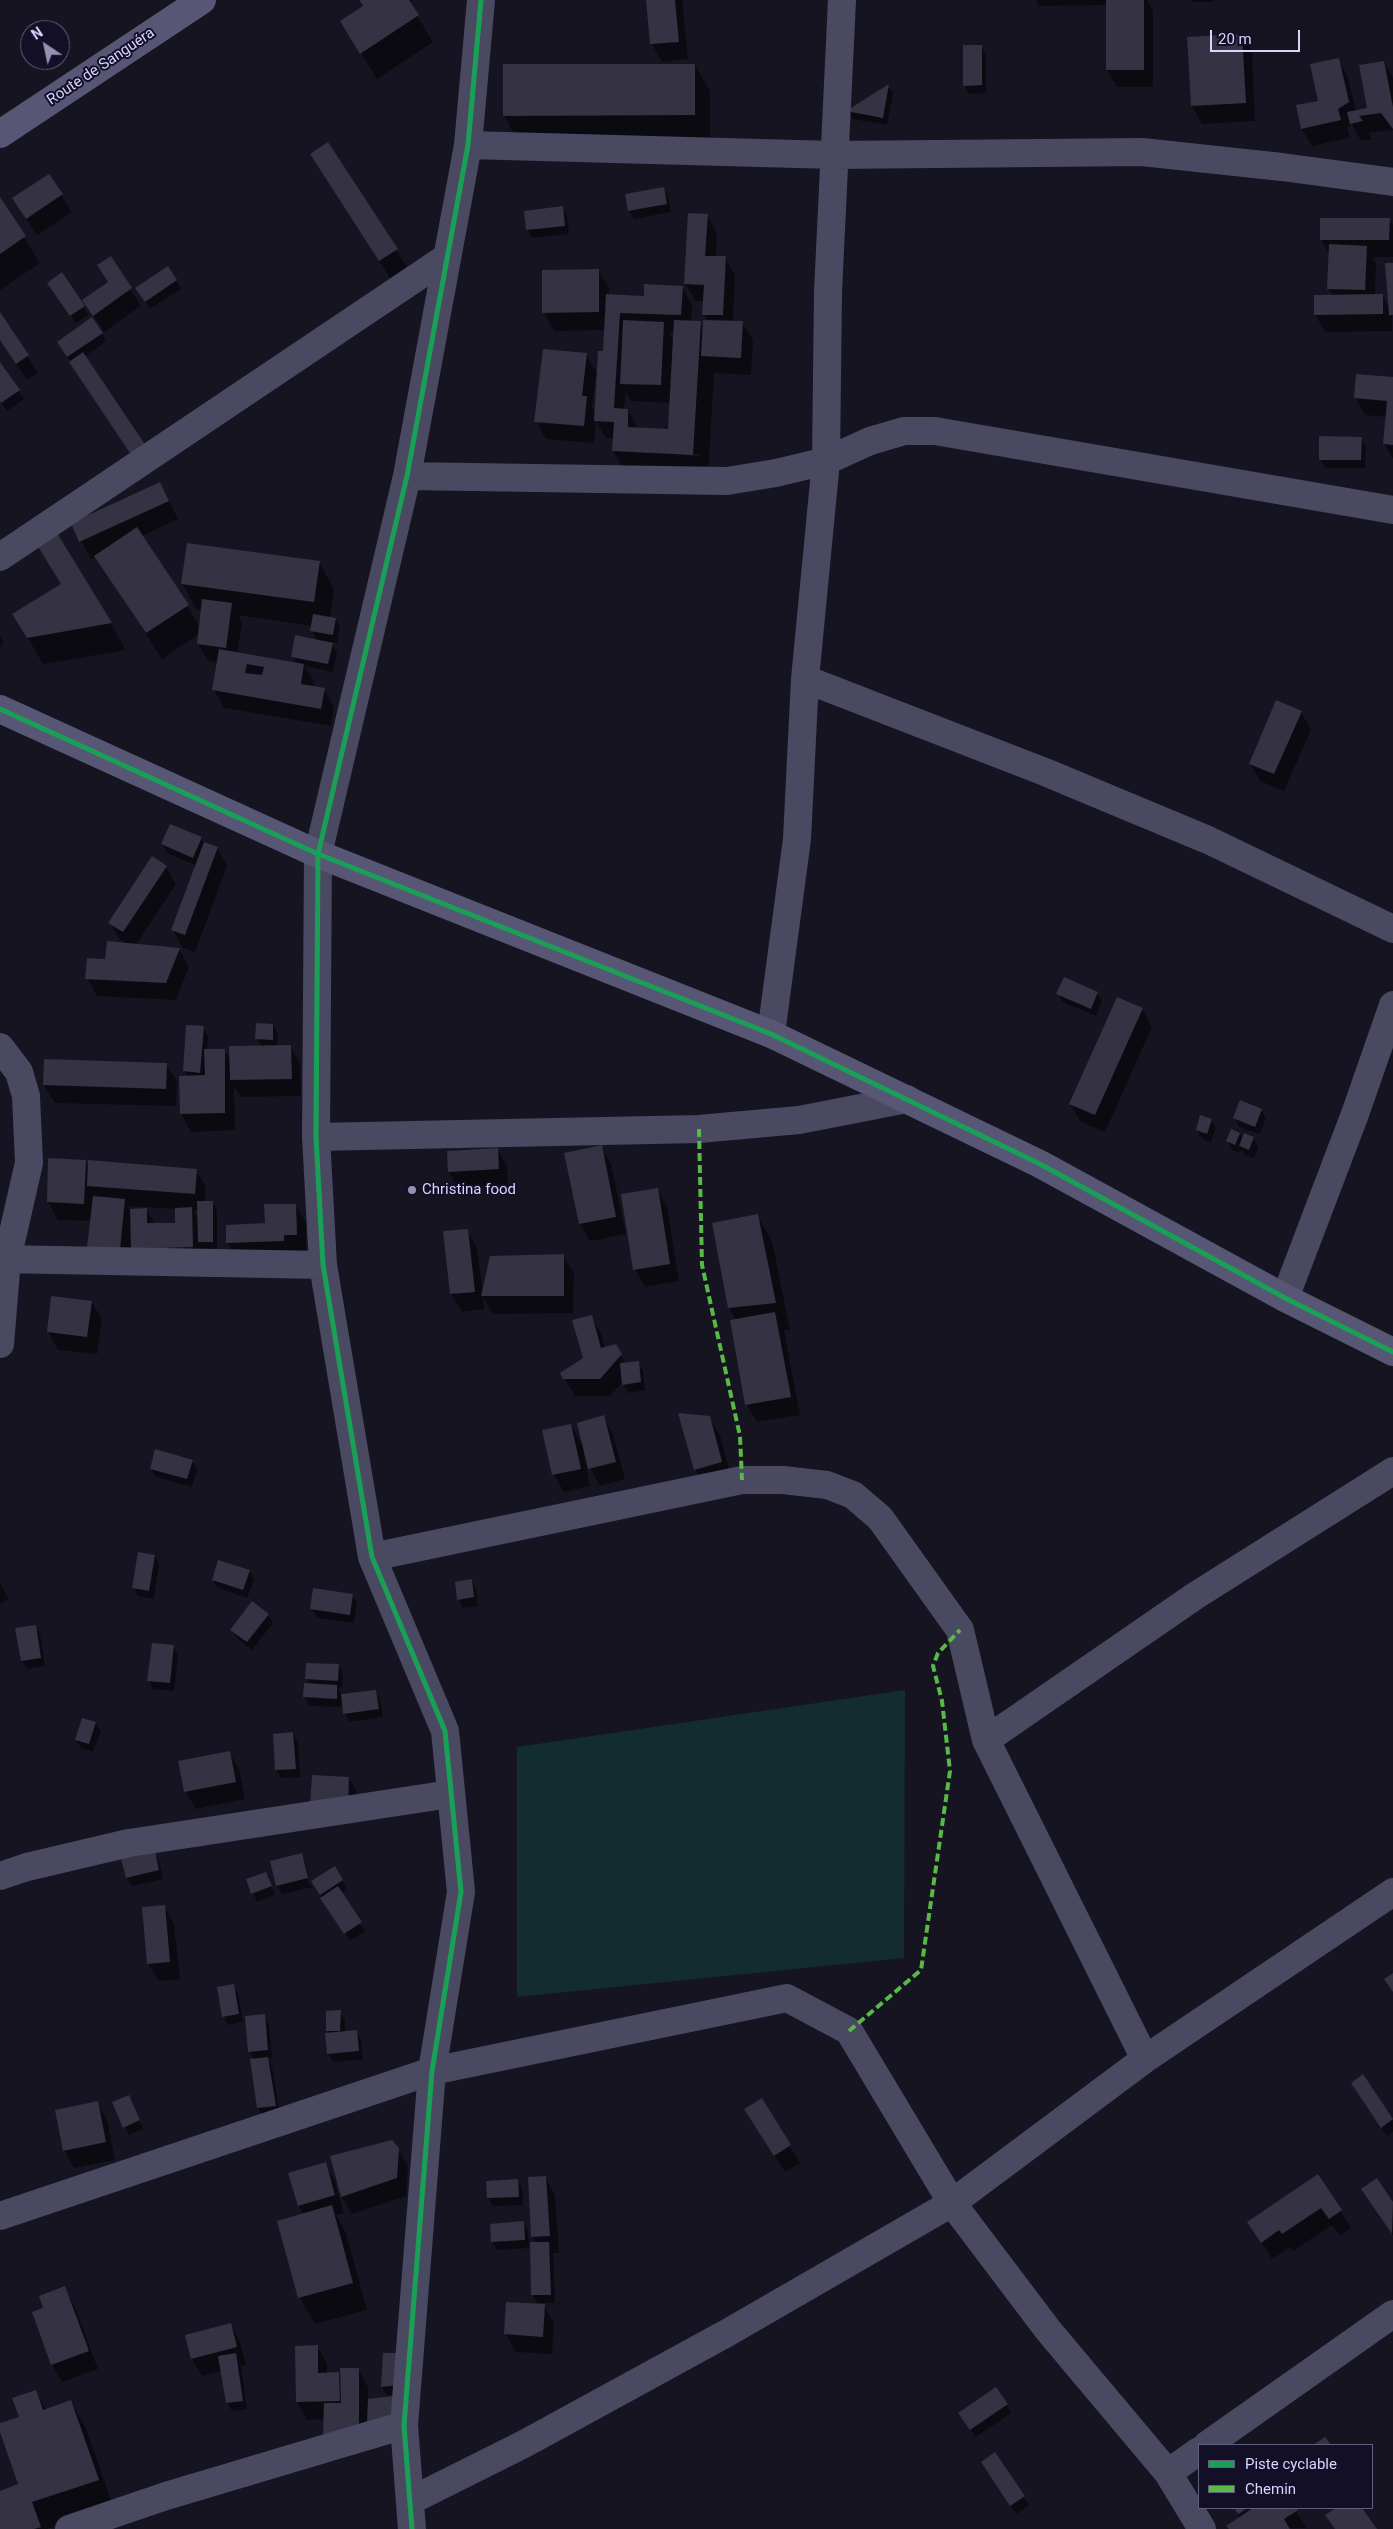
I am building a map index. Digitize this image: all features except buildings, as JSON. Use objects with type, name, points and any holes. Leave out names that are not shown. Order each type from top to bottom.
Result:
[{"type":"street","name":"Route de Sanguéra","points":[[0,134],[202,0]]},
{"type":"street","points":[[412,2529],[404,2426],[432,2071],[461,1892],[445,1731],[372,1557],[323,1265],[316,1137],[318,854],[407,476],[468,145],[481,0]]},
{"type":"street","points":[[771,1034],[797,839],[805,679],[826,460],[828,292],[842,0]]},
{"type":"street","points":[[468,145],[834,155],[1142,152],[1282,167],[1393,182]]},
{"type":"street","points":[[0,557],[446,257]]},
{"type":"street","points":[[407,476],[727,481],[776,473],[826,460],[870,441],[904,431],[935,431],[1393,510]]},
{"type":"street","points":[[805,679],[1044,772],[1208,840],[1393,929]]},
{"type":"street","points":[[0,710],[318,854],[771,1034],[1040,1164],[1285,1298],[1393,1352]]},
{"type":"street","points":[[1285,1298],[1356,1114],[1393,1005]]},
{"type":"street","points":[[0,1047],[19,1072],[26,1096],[29,1163],[4,1259],[0,1344]]},
{"type":"street","points":[[316,1137],[699,1129],[799,1120],[907,1099]]},
{"type":"street","points":[[4,1259],[323,1265]]},
{"type":"street","points":[[986,1740],[1194,1596],[1393,1471]]},
{"type":"street","points":[[372,1557],[742,1480],[784,1480],[827,1485],[853,1495],[880,1518],[960,1630],[986,1740],[1145,2059]]},
{"type":"street","points":[[0,1876],[28,1867],[129,1843],[450,1794]]},
{"type":"street","points":[[410,2501],[524,2444],[727,2333],[952,2203],[1145,2059],[1393,1892]]},
{"type":"street","points":[[0,2216],[432,2071],[787,1998],[849,2031],[952,2203],[1048,2330],[1168,2472],[1202,2529]]},
{"type":"street","points":[[1208,2444],[1393,2314]]},
{"type":"street","points":[[69,2529],[166,2496],[404,2426]]},
{"type":"street","points":[[1168,2472],[1198,2452]]},
{"type":"green space","points":[[905,1690],[904,1958],[517,1997],[517,1747]]},
{"type":"marked path","points":[[699,1129],[702,1265],[740,1436],[742,1480]]},
{"type":"marked path","points":[[849,2031],[921,1970],[950,1771],[942,1701],[933,1666],[938,1653],[960,1630]]},
{"type":"cycle path","points":[[412,2529],[404,2425],[432,2071],[461,1892],[445,1731],[372,1557],[323,1265],[316,1137],[318,854],[407,476],[468,145],[481,0]]},
{"type":"cycle path","points":[[0,709],[318,854],[771,1034],[1040,1164],[1285,1298],[1393,1352]]},
{"type":"place","name":"Christina food","points":[[412,1190]]}]
